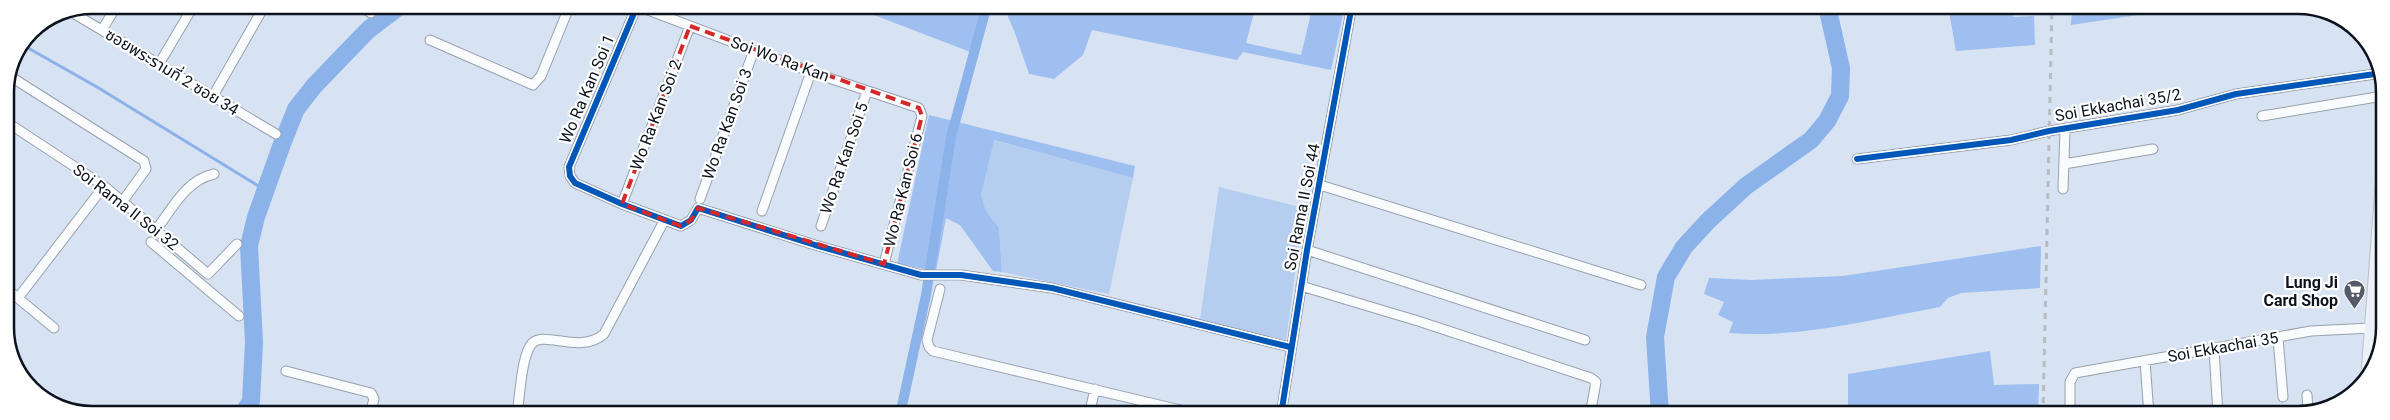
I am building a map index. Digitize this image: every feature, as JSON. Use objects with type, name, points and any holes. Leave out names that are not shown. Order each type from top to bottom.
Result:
[{"type":"main road","points":[[2369,359],[2376,266]]},
{"type":"street","points":[[102,30],[112,14]]},
{"type":"street","points":[[159,64],[189,14]]},
{"type":"street","points":[[213,96],[260,14]]},
{"type":"street","points":[[430,40],[533,86],[542,76],[566,14]]},
{"type":"street","name":"Wo Ra Kan Soi 1","points":[[622,204],[575,183],[570,176],[569,167],[633,14]]},
{"type":"street","name":"Soi Wo Ra Kan","points":[[658,14],[811,72],[911,104],[919,108],[922,116]]},
{"type":"street","name":"Soi Rama II Soi 44","points":[[1282,406],[1306,250],[1320,186],[1351,14]]},
{"type":"street","name":"ซอยพระรามที่ 2 ซอย 34","points":[[77,15],[276,134]]},
{"type":"street","name":"Wo Ra Kan Soi 2","points":[[622,204],[690,26]]},
{"type":"street","name":"Wo Ra Kan Soi 3","points":[[664,221],[681,226],[691,220],[699,204],[754,50]]},
{"type":"street","points":[[762,211],[811,72]]},
{"type":"street","name":"Soi Ekkachai 35/2","points":[[1857,160],[2011,140],[2178,110],[2236,94],[2374,74]]},
{"type":"street","points":[[15,80],[144,161],[146,169],[122,202]]},
{"type":"street","name":"Wo Ra Kan Soi 5","points":[[821,226],[867,91]]},
{"type":"street","points":[[2262,116],[2376,97]]},
{"type":"street","name":"Wo Ra Kan Soi 6","points":[[884,264],[922,116]]},
{"type":"street","name":"Soi Rama II Soi 32","points":[[14,127],[104,186],[198,265]]},
{"type":"street","points":[[2063,189],[2065,130]]},
{"type":"street","points":[[2064,164],[2153,149]]},
{"type":"street","points":[[156,230],[191,185],[201,177],[214,174]]},
{"type":"street","points":[[18,298],[104,186]]},
{"type":"street","points":[[1320,186],[1641,286]]},
{"type":"street","points":[[518,406],[527,356],[534,342],[540,338],[588,343],[596,341],[604,334],[664,221],[622,204]]},
{"type":"street","points":[[699,204],[921,275],[961,275],[1052,288],[1290,347]]},
{"type":"street","points":[[151,242],[239,316]]},
{"type":"street","points":[[189,274],[198,265],[208,274],[237,244]]},
{"type":"street","points":[[1306,250],[1585,340]]},
{"type":"street","points":[[1301,286],[1418,321],[1591,378],[1596,382],[1592,406]]},
{"type":"street","points":[[940,289],[927,340],[933,351],[1166,406]]},
{"type":"street","points":[[14,295],[54,328]]},
{"type":"street","name":"Soi Ekkachai 35","points":[[2070,406],[2070,382],[2075,374],[2311,332],[2371,328]]},
{"type":"street","points":[[2278,338],[2283,397]]},
{"type":"street","points":[[2214,349],[2217,406]]},
{"type":"street","points":[[2145,361],[2148,406]]},
{"type":"street","points":[[286,371],[371,393],[374,399],[372,406]]},
{"type":"street","points":[[1091,406],[1095,388]]},
{"type":"street","points":[[2307,395],[2308,405]]},
{"type":"highlighted area","points":[[690,26],[919,108],[922,116],[884,264],[698,208],[691,220],[681,226],[622,204]]},
{"type":"shaded area","points":[[871,14],[980,14],[973,53]]},
{"type":"shaded area","points":[[1007,14],[1254,14],[1246,43],[1301,55],[1311,14],[1343,14],[1331,70],[1243,52],[1237,60],[1092,30],[1083,55],[1054,79],[1029,74]]},
{"type":"shaded area","points":[[1949,14],[2034,16],[2035,45],[1956,51]]},
{"type":"shaded area","points":[[2072,14],[2145,14],[2071,25]]},
{"type":"shaded area","points":[[929,115],[1135,166],[1133,178],[994,140],[981,195],[986,211],[999,228],[1002,272],[993,271],[960,225],[946,218],[936,271],[897,264]]},
{"type":"shaded area","points":[[993,140],[1133,178],[1109,294],[1002,272],[999,228],[986,211],[981,195]]},
{"type":"shaded area","points":[[1219,187],[1304,208],[1286,340],[1200,320]]},
{"type":"shaded area","points":[[2041,246],[2040,288],[1961,293],[1948,298],[1940,307],[1808,331],[1755,334],[1729,333],[1733,322],[1718,315],[1724,302],[1704,294],[1709,278],[1752,280],[1843,276]]},
{"type":"shaded area","points":[[1990,351],[1994,385],[2039,384],[2038,406],[1848,406],[1848,374]]},
{"type":"waterway","points":[[248,406],[251,401],[254,342],[249,246],[256,217],[282,144],[296,109],[314,86],[368,30],[389,14]]},
{"type":"waterway","points":[[902,406],[926,295],[951,137],[985,14]]},
{"type":"waterway","points":[[1659,406],[1655,337],[1666,277],[1684,247],[1708,221],[1746,186],[1811,140],[1827,121],[1840,96],[1841,68],[1829,14]]},
{"type":"waterway","points":[[28,48],[97,87],[265,190]]},
{"type":"railway","points":[[2043,406],[2052,14]]},
{"type":"cycle path","points":[[634,14],[569,167],[570,176],[575,183],[622,204],[681,226],[691,220],[698,208],[815,245],[921,275],[961,275],[1052,288],[1290,347]]},
{"type":"cycle path","points":[[1282,406],[1307,250],[1350,14]]},
{"type":"cycle path","points":[[1857,159],[2011,140],[2049,131],[2178,110],[2236,94],[2374,74]]},
{"type":"place","name":"Lung Ji Card Shop","points":[[2354,310]]}]
